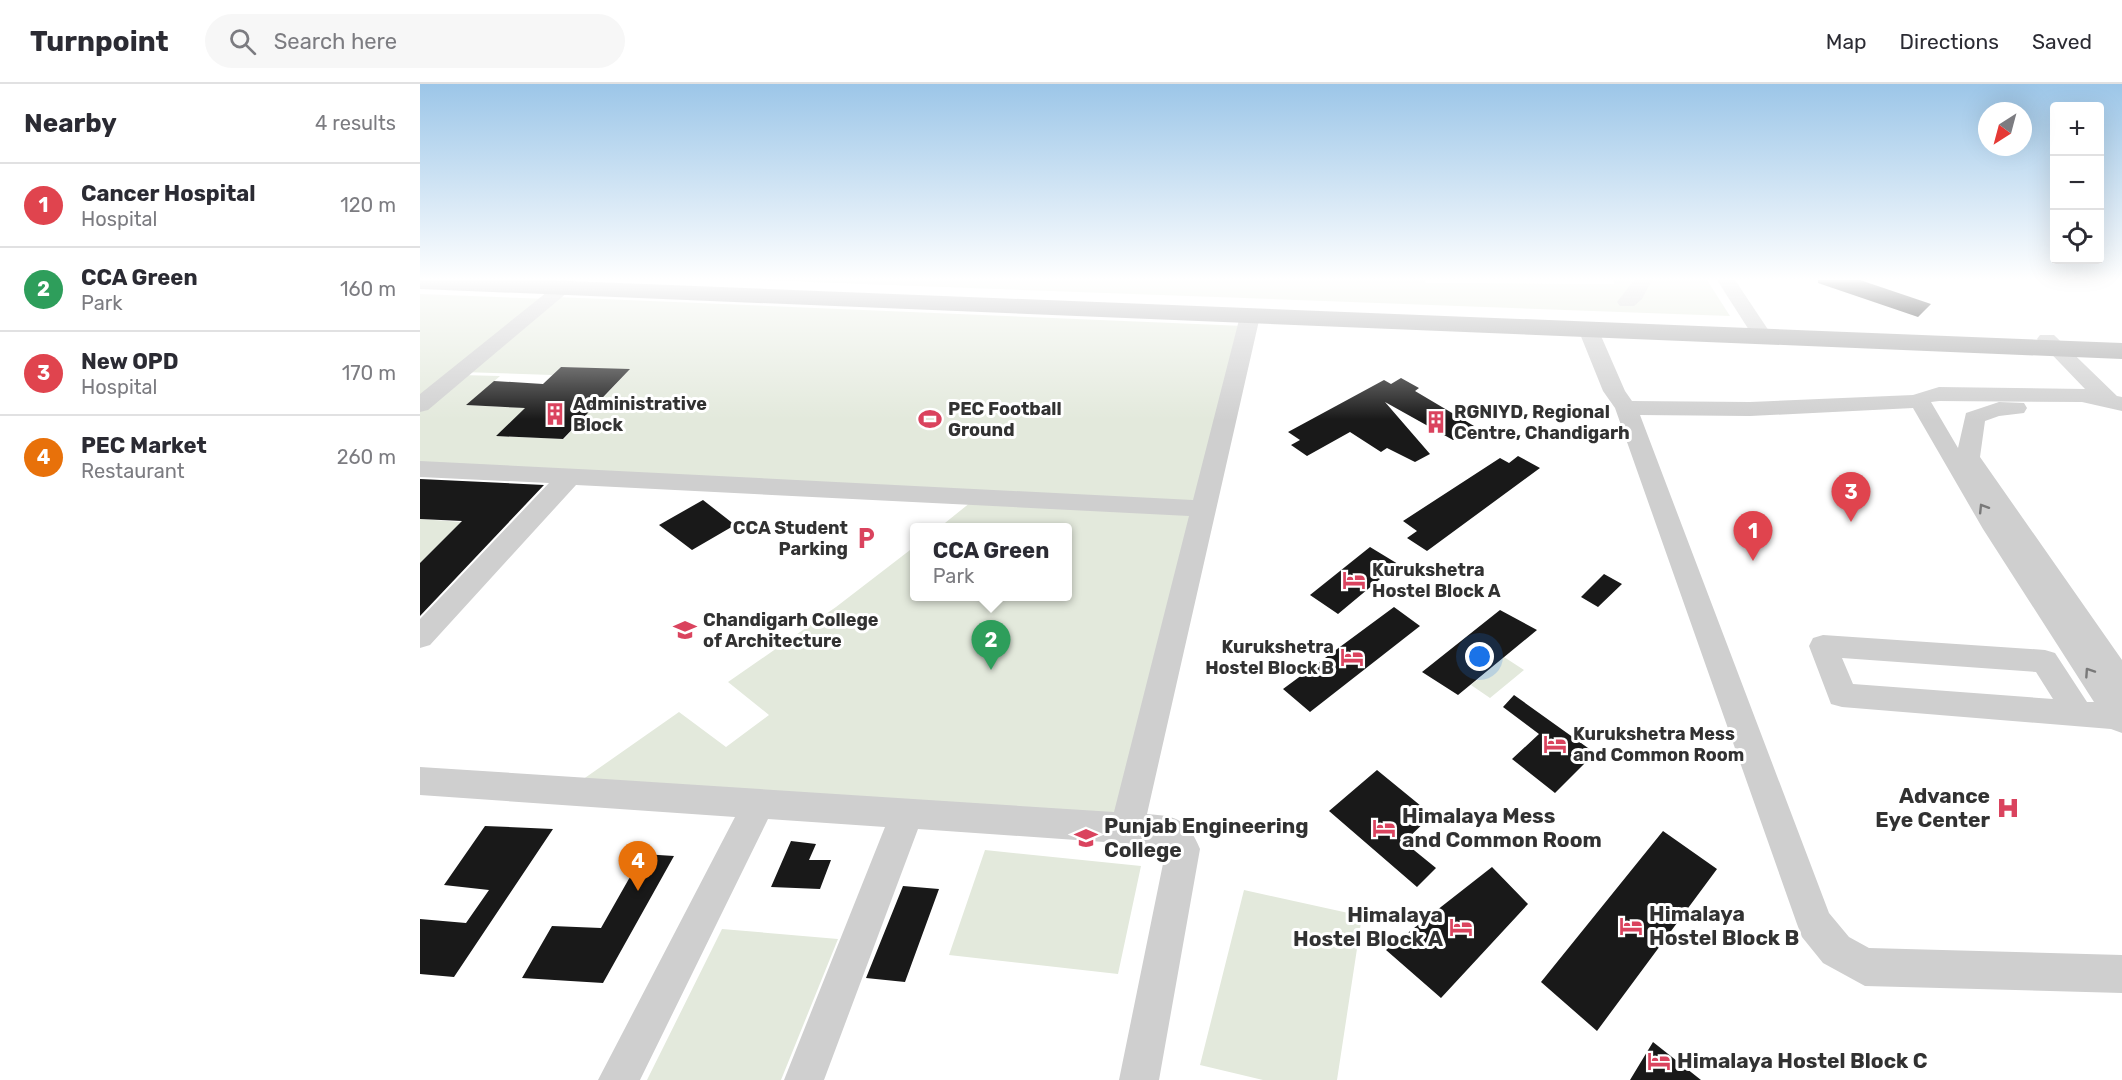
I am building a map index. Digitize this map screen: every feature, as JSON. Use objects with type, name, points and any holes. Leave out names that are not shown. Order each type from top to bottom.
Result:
[{"type":"main road","points":[[1503,326],[1760,332]]},
{"type":"main road","points":[[1625,326],[2051,344],[2122,351]]},
{"type":"main road","points":[[2051,344],[2122,342]]},
{"type":"street","points":[[420,405],[513,326]]},
{"type":"street","points":[[1127,828],[1248,326]]},
{"type":"street","points":[[1756,326],[1760,332]]},
{"type":"street","points":[[1588,330],[1614,391],[1626,408],[1815,924],[1836,950],[1865,967],[2122,974]]},
{"type":"street","points":[[2051,344],[2118,408]]},
{"type":"street","points":[[1626,408],[1750,409],[1921,399],[1939,394],[2082,395],[2118,408]]},
{"type":"street","points":[[1921,399],[1974,418],[1985,412],[2006,407],[2118,408]]},
{"type":"street","points":[[1921,399],[1944,446],[2010,552],[2063,614]]},
{"type":"street","points":[[1968,457],[1974,418]]},
{"type":"street","points":[[1944,446],[1968,457],[2037,555],[2063,614],[2120,706],[2078,714],[1842,695],[1823,646],[2045,661],[2078,714]]},
{"type":"street","points":[[420,469],[1205,509]]},
{"type":"street","points":[[420,638],[570,476]]},
{"type":"street","points":[[2010,552],[2037,555]]},
{"type":"street","points":[[421,781],[1168,831],[1179,839],[1183,849],[1140,1080]]},
{"type":"street","points":[[618,1080],[759,803]]},
{"type":"street","points":[[804,1080],[907,813]]},
{"type":"shaded area","points":[[420,326],[513,326],[420,403]]},
{"type":"shaded area","name":"PEC Football Ground","points":[[518,326],[1244,326],[1203,508],[420,466],[420,407],[460,375],[500,376],[467,405],[525,408],[497,436],[564,439],[582,419],[583,411],[591,411],[629,370],[561,367],[552,375],[462,372]]},
{"type":"shaded area","points":[[976,498],[1202,510],[1127,825],[572,787],[679,712],[726,747],[769,715],[728,682],[836,607],[910,550],[910,601],[1072,601],[1072,523],[945,523]]},
{"type":"shaded area","points":[[420,519],[461,522],[420,563]]},
{"type":"shaded area","points":[[1504,657],[1524,670],[1490,698],[1471,685]]},
{"type":"shaded area","points":[[985,850],[1141,866],[1118,974],[949,955]]},
{"type":"shaded area","points":[[1244,890],[1362,916],[1337,1080],[1263,1080],[1200,1065]]},
{"type":"shaded area","points":[[722,929],[838,939],[781,1080],[647,1080]]},
{"type":"building","points":[[561,367],[630,369],[563,439],[496,436],[525,408],[466,405],[494,381],[543,384]]},
{"type":"building","name":"RGNIYD, Regional Centre, Chandigarh","points":[[1401,378],[1419,388],[1415,391],[1474,426],[1453,440],[1385,402],[1430,454],[1415,462],[1387,448],[1381,452],[1350,432],[1307,456],[1291,445],[1300,440],[1288,432],[1384,380],[1391,384]]},
{"type":"building","name":"RGNIYD, Regional Centre, Chandigarh","points":[[1518,456],[1540,468],[1427,551],[1407,538],[1417,531],[1403,521],[1500,458],[1509,463]]},
{"type":"building","points":[[420,479],[544,485],[420,616],[420,563],[462,521],[420,519]]},
{"type":"building","points":[[703,500],[735,525],[692,550],[659,525]]},
{"type":"building","name":"Kurukshetra Hostel Block A","points":[[1370,547],[1398,564],[1338,614],[1310,595]]},
{"type":"building","points":[[1604,574],[1622,584],[1598,607],[1581,597]]},
{"type":"building","name":"Kurukshetra Hostel Block B","points":[[1394,607],[1420,626],[1310,712],[1283,689]]},
{"type":"building","points":[[1500,610],[1537,630],[1458,695],[1422,672]]},
{"type":"building","name":"Kurukshetra Mess and Common Room","points":[[1514,695],[1595,753],[1555,793],[1512,759],[1539,734],[1503,707]]},
{"type":"building","name":"Himalaya Mess and Common Room","points":[[1377,770],[1432,815],[1404,842],[1436,868],[1417,887],[1329,811]]},
{"type":"building","points":[[485,826],[553,829],[454,977],[420,974],[420,919],[466,923],[489,890],[444,885]]},
{"type":"building","name":"Himalaya Hostel Block B","points":[[1663,831],[1717,869],[1597,1031],[1541,982]]},
{"type":"building","points":[[791,841],[816,844],[809,860],[831,860],[820,889],[771,887]]},
{"type":"building","points":[[643,854],[674,856],[603,983],[522,978],[552,926],[601,928]]},
{"type":"building","name":"Himalaya Hostel Block A","points":[[1492,867],[1528,904],[1441,998],[1386,950]]},
{"type":"building","points":[[903,886],[939,889],[905,982],[866,978]]},
{"type":"building","name":"Himalaya Hostel Block C","points":[[1653,1042],[1701,1080],[1630,1080]]},
{"type":"place","name":"Administrative Block","points":[[555,414]]},
{"type":"place","name":"PEC Football Ground","points":[[930,419]]},
{"type":"place","name":"RGNIYD, Regional Centre, Chandigarh","points":[[1436,422]]},
{"type":"place","name":"New OPD","points":[[1851,522]]},
{"type":"place","name":"CCA Student Parking","points":[[866,538]]},
{"type":"place","name":"Cancer Hospital","points":[[1753,561]]},
{"type":"place","name":"Kurukshetra Hostel Block A","points":[[1354,580]]},
{"type":"place","name":"Chandigarh College of Architecture","points":[[685,630]]},
{"type":"place","name":"Kurukshetra Hostel Block B","points":[[1352,657]]},
{"type":"place","name":"CCA Green","points":[[991,670]]},
{"type":"place","name":"Kurukshetra Mess and Common Room","points":[[1555,744]]},
{"type":"place","name":"Advance Eye Center","points":[[2008,808]]},
{"type":"place","name":"Himalaya Mess and Common Room","points":[[1384,828]]},
{"type":"place","name":"Punjab Engineering College","points":[[1086,838]]},
{"type":"place","name":"PEC Market","points":[[638,891]]},
{"type":"place","name":"Himalaya Hostel Block B","points":[[1631,926]]},
{"type":"place","name":"Himalaya Hostel Block A","points":[[1461,927]]},
{"type":"place","name":"Himalaya Hostel Block C","points":[[1659,1061]]}]
